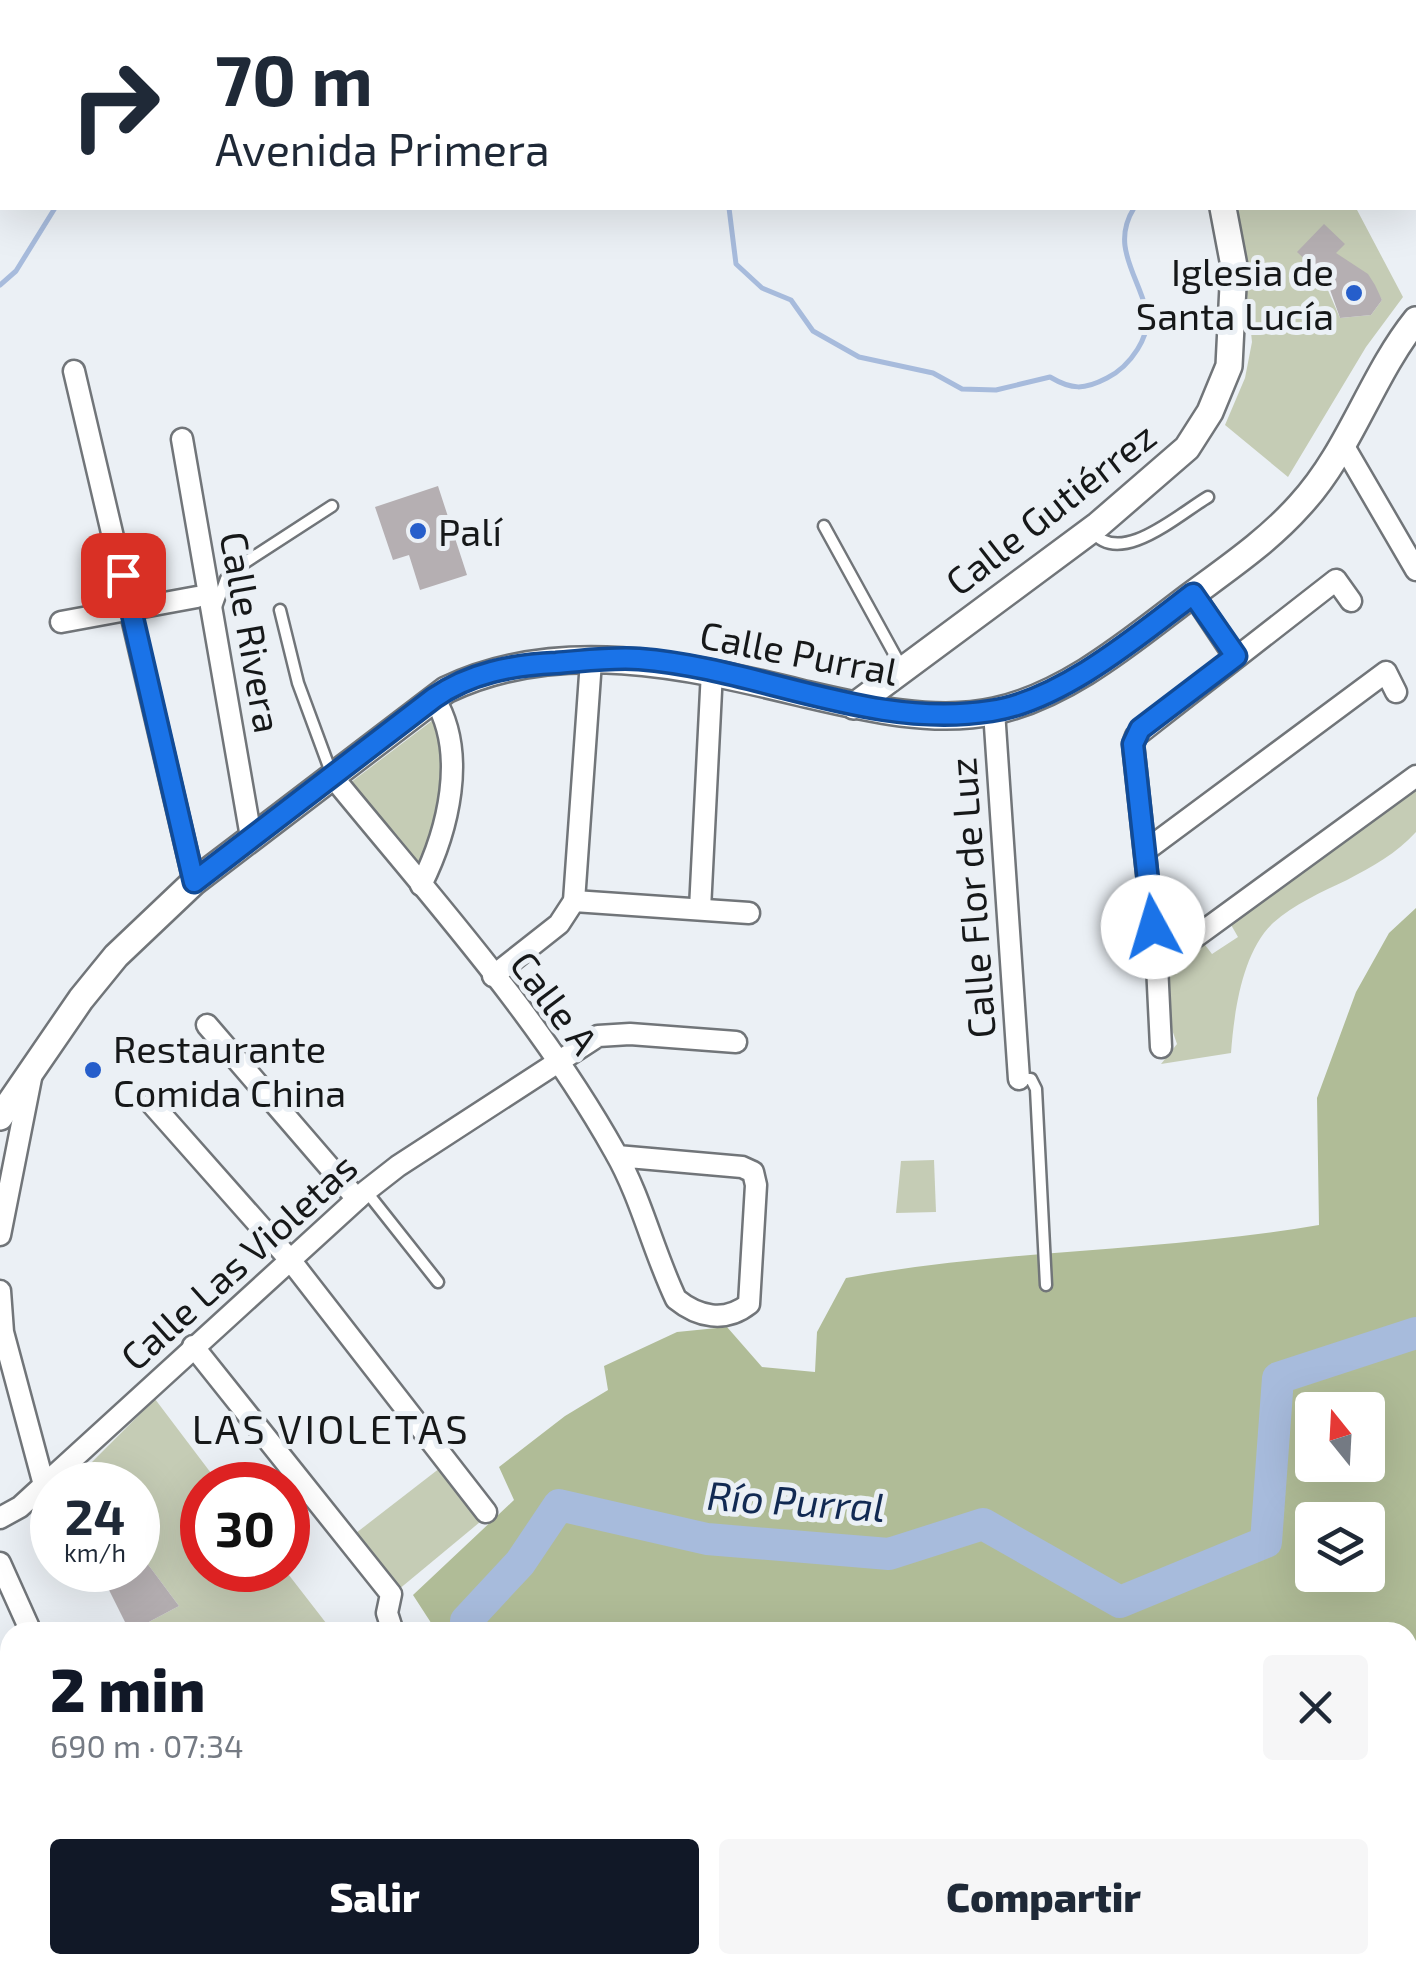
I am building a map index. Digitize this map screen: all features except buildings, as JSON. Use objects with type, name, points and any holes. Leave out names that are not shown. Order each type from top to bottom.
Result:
[{"type":"street","name":"Calle Gutiérrez","points":[[854,706],[1091,530],[1176,458],[1210,412],[1229,366],[1234,266],[1224,210]]},
{"type":"street","name":"Calle Purral","points":[[0,1117],[81,999],[116,956],[194,882],[434,698],[476,676],[529,664],[639,659],[854,706],[915,713],[994,711],[1030,699],[1110,656],[1256,546],[1302,504],[1416,320]]},
{"type":"street","points":[[74,371],[194,882]]},
{"type":"street","name":"Calle Rivera","points":[[182,439],[251,837]]},
{"type":"street","points":[[1342,443],[1416,570]]},
{"type":"street","points":[[1161,1047],[1157,965],[1133,744],[1136,736],[1336,580],[1351,601]]},
{"type":"street","points":[[1193,594],[1236,656]]},
{"type":"street","points":[[61,622],[196,596]]},
{"type":"street","points":[[493,976],[559,924],[574,901],[591,661]]},
{"type":"street","points":[[700,910],[712,672]]},
{"type":"street","points":[[1145,851],[1386,672],[1396,692]]},
{"type":"street","points":[[421,885],[439,850],[448,817],[450,736],[444,714],[434,698]]},
{"type":"street","name":"Calle Flor de Luz","points":[[994,711],[1019,1080]]},
{"type":"street","name":"Calle A","points":[[332,776],[558,1062],[618,1156],[676,1299],[690,1310],[722,1317],[748,1304],[756,1185],[753,1172],[742,1166],[618,1156]]},
{"type":"street","points":[[1157,965],[1416,776]]},
{"type":"street","points":[[574,901],[749,914]]},
{"type":"street","points":[[207,1025],[362,1195]]},
{"type":"street","name":"Calle Las Violetas","points":[[68,1462],[398,1166],[598,1036],[736,1042]]},
{"type":"street","points":[[0,1235],[31,1076]]},
{"type":"street","points":[[152,1104],[290,1261],[486,1512]]},
{"type":"street","points":[[0,1292],[3,1332],[38,1462]]},
{"type":"street","points":[[193,1346],[391,1594],[386,1612],[390,1622]]},
{"type":"street","name":"Calle Las Violetas","points":[[0,1518],[30,1497]]},
{"type":"street","points":[[0,1563],[27,1622]]},
{"type":"lane","points":[[1091,530],[1100,541],[1111,545],[1139,540],[1208,496]]},
{"type":"lane","points":[[214,613],[226,579],[238,567],[332,506]]},
{"type":"lane","points":[[824,526],[903,669]]},
{"type":"lane","points":[[280,610],[298,683],[332,776]]},
{"type":"lane","points":[[1019,1080],[1032,1079],[1036,1089],[1046,1285]]},
{"type":"lane","points":[[362,1195],[438,1282]]},
{"type":"green space","points":[[1238,210],[1357,210],[1403,297],[1366,347],[1288,477],[1225,425],[1245,378],[1252,342]],"holes":[[[1368,275],[1382,300],[1371,315],[1340,318],[1324,281]]]},
{"type":"green space","points":[[433,720],[444,757],[444,776],[437,815],[419,871],[350,783]]},
{"type":"green space","points":[[1416,787],[1416,832],[1408,840],[1375,864],[1290,910],[1262,935],[1242,984],[1231,1053],[1161,1064],[1177,1044],[1167,1015],[1164,971],[1202,941],[1212,954],[1238,937],[1230,923]]},
{"type":"green space","points":[[1416,908],[1416,1622],[431,1622],[413,1595],[514,1500],[499,1467],[565,1416],[608,1390],[604,1366],[677,1332],[727,1327],[762,1367],[815,1372],[817,1332],[846,1278],[964,1261],[1201,1241],[1319,1225],[1317,1098],[1356,992],[1389,933]]},
{"type":"green space","points":[[934,1160],[936,1212],[896,1213],[901,1161]]},
{"type":"green space","points":[[155,1399],[203,1462],[180,1462],[180,1592],[302,1592],[325,1622],[149,1622],[179,1606],[160,1581],[160,1462],[92,1462]]},
{"type":"green space","points":[[440,1468],[480,1522],[398,1590],[356,1533]]},
{"type":"waterway","points":[[0,285],[16,271],[54,210]]},
{"type":"waterway","points":[[729,210],[736,264],[762,288],[791,300],[813,331],[859,357],[933,373],[962,389],[996,390],[1050,377],[1072,386],[1091,385],[1107,378],[1131,358],[1143,340],[1147,319],[1125,246],[1133,210]]},
{"type":"waterway","name":"Río Purral","points":[[467,1622],[520,1563],[559,1505],[707,1539],[889,1554],[983,1524],[1120,1602],[1266,1542],[1278,1378],[1416,1333]]},
{"type":"place","name":"Iglesia de Santa Lucía","points":[[1354,293]]},
{"type":"place","name":"Palí","points":[[418,531]]},
{"type":"place","name":"Restaurante Comida China","points":[[93,1070]]},
{"type":"district","name":"LAS VIOLETAS","points":[[331,1428]]},
{"type":"route","points":[[123,575],[194,882],[434,698],[476,676],[529,664],[639,659],[854,706],[915,713],[994,711],[1030,699],[1110,656],[1193,594],[1236,656],[1140,729],[1133,744],[1153,927]]}]
